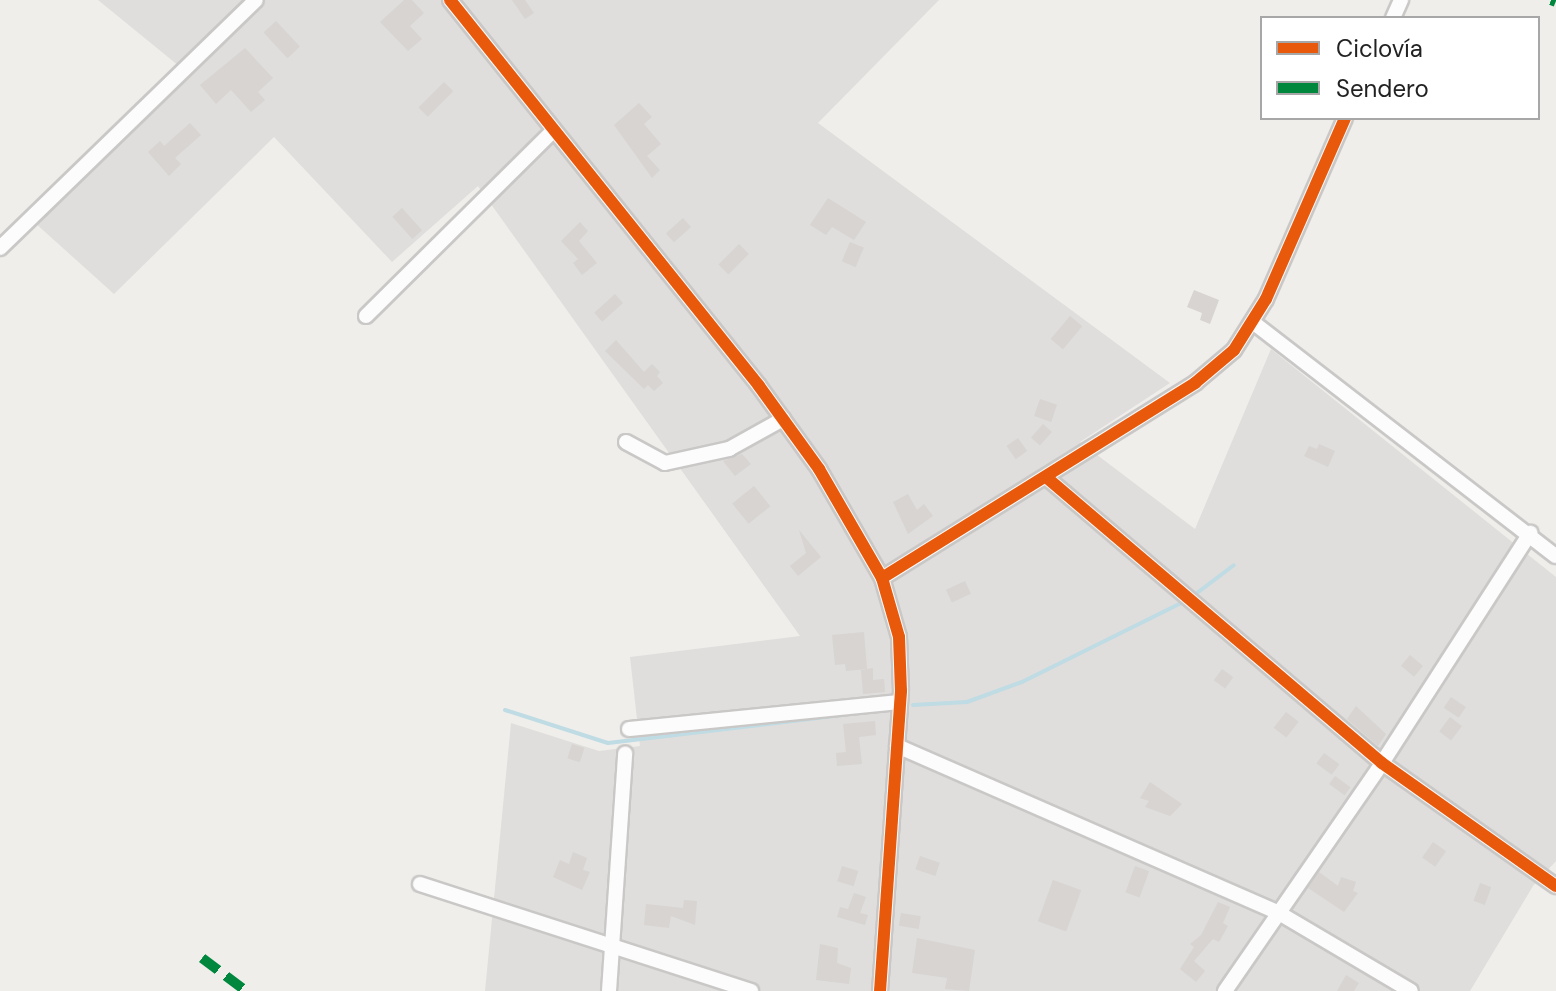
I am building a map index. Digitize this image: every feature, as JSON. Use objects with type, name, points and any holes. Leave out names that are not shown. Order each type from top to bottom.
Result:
[{"type":"street","points":[[0,248],[255,0]]},
{"type":"street","points":[[454,1],[783,419],[819,469],[882,578],[899,637],[900,702],[880,991]]},
{"type":"street","points":[[882,578],[1195,383],[1234,350],[1254,323],[1344,120]]},
{"type":"street","points":[[366,316],[554,130]]},
{"type":"street","points":[[1254,323],[1556,556]]},
{"type":"street","points":[[626,442],[665,463],[729,449],[783,419]]},
{"type":"street","points":[[1046,477],[1382,763],[1556,886]]},
{"type":"street","points":[[1225,991],[1382,763],[1530,533]]},
{"type":"street","points":[[629,729],[900,702]]},
{"type":"street","points":[[897,746],[1279,913],[1411,991]]},
{"type":"street","points":[[609,991],[625,754]]},
{"type":"street","points":[[420,884],[751,991]]},
{"type":"shaded area","points":[[98,0],[939,0],[818,123],[1170,383],[1080,442],[1195,529],[1271,349],[1556,577],[1556,861],[1533,886],[1470,991],[485,991],[511,723],[599,751],[640,746],[630,657],[800,636],[478,186],[392,262],[274,137],[114,294],[34,222],[190,75]]},
{"type":"building","points":[[404,0],[412,0],[424,13],[410,26],[422,39],[408,51],[380,22]]},
{"type":"building","points":[[512,0],[525,0],[534,13],[525,19]]},
{"type":"building","points":[[276,21],[300,47],[287,58],[264,33]]},
{"type":"building","points":[[245,48],[273,78],[258,92],[265,100],[251,112],[231,90],[216,104],[200,85]]},
{"type":"building","points":[[444,82],[453,91],[428,117],[419,107]]},
{"type":"building","points":[[639,103],[652,117],[644,124],[661,144],[647,156],[660,170],[652,178],[614,125]]},
{"type":"building","points":[[190,123],[201,135],[175,158],[181,164],[169,176],[148,152],[160,141],[164,146]]},
{"type":"building","points":[[828,198],[866,222],[854,240],[832,227],[826,235],[810,225]]},
{"type":"building","points":[[402,208],[422,230],[412,239],[392,217]]},
{"type":"building","points":[[683,218],[691,227],[674,242],[666,233]]},
{"type":"building","points":[[580,222],[588,231],[579,241],[597,263],[582,275],[573,263],[578,259],[561,241]]},
{"type":"building","points":[[850,242],[864,248],[856,267],[842,261]]},
{"type":"building","points":[[739,244],[749,254],[728,274],[718,265]]},
{"type":"building","points":[[1194,290],[1219,300],[1210,324],[1200,320],[1202,313],[1187,307]]},
{"type":"building","points":[[615,294],[623,303],[602,322],[594,313]]},
{"type":"building","points":[[1070,316],[1082,326],[1063,349],[1051,339]]},
{"type":"building","points":[[616,340],[644,372],[652,364],[660,372],[657,376],[663,383],[654,391],[648,385],[644,389],[605,351]]},
{"type":"building","points":[[1040,399],[1057,405],[1051,422],[1034,416]]},
{"type":"building","points":[[1043,424],[1052,432],[1040,445],[1031,437]]},
{"type":"building","points":[[1018,438],[1027,451],[1016,459],[1007,446]]},
{"type":"building","points":[[1319,444],[1335,451],[1328,467],[1304,456],[1309,446],[1317,449]]},
{"type":"building","points":[[742,454],[751,464],[735,476],[723,461]]},
{"type":"building","points":[[754,486],[770,506],[749,524],[732,504]]},
{"type":"building","points":[[908,494],[917,510],[924,504],[933,516],[908,534],[893,502]]},
{"type":"building","points":[[799,530],[821,557],[798,576],[790,566],[806,553]]},
{"type":"building","points":[[965,581],[971,594],[952,603],[946,590]]},
{"type":"building","points":[[864,632],[867,669],[846,671],[845,664],[835,665],[832,635]]},
{"type":"building","points":[[1410,655],[1423,666],[1414,677],[1401,666]]},
{"type":"building","points":[[873,668],[873,680],[884,679],[885,692],[863,694],[861,670]]},
{"type":"building","points":[[1222,669],[1233,677],[1225,689],[1214,680]]},
{"type":"building","points":[[1451,697],[1466,707],[1459,718],[1444,708]]},
{"type":"building","points":[[1356,706],[1386,734],[1378,746],[1347,719]]},
{"type":"building","points":[[1286,712],[1299,722],[1286,738],[1274,728]]},
{"type":"building","points":[[1450,717],[1462,726],[1451,740],[1439,731]]},
{"type":"building","points":[[875,721],[876,735],[859,737],[862,764],[837,766],[836,753],[846,752],[843,724]]},
{"type":"building","points":[[572,744],[584,748],[580,762],[567,758]]},
{"type":"building","points":[[1324,753],[1339,764],[1332,775],[1316,764]]},
{"type":"building","points":[[1335,776],[1350,787],[1344,795],[1329,784]]},
{"type":"building","points":[[1150,782],[1182,804],[1170,816],[1145,807],[1149,801],[1140,798]]},
{"type":"building","points":[[1433,842],[1446,851],[1435,867],[1422,858]]},
{"type":"building","points":[[573,852],[587,858],[583,870],[590,872],[582,890],[553,877],[560,860],[569,864]]},
{"type":"building","points":[[920,856],[940,863],[935,876],[915,869]]},
{"type":"building","points":[[842,866],[858,871],[854,886],[837,881]]},
{"type":"building","points":[[1135,866],[1149,871],[1140,897],[1125,892]]},
{"type":"building","points":[[1319,872],[1338,886],[1341,877],[1356,882],[1353,891],[1358,893],[1344,912],[1308,888]]},
{"type":"building","points":[[1053,880],[1081,890],[1066,932],[1038,921]]},
{"type":"building","points":[[1480,883],[1491,887],[1485,905],[1474,901]]},
{"type":"building","points":[[854,893],[866,897],[860,913],[868,915],[865,925],[837,917],[840,907],[848,909]]},
{"type":"building","points":[[684,900],[697,901],[695,925],[671,916],[669,928],[644,925],[646,904],[683,908]]},
{"type":"building","points":[[1218,902],[1230,907],[1223,923],[1228,926],[1219,942],[1213,939],[1194,961],[1205,971],[1196,982],[1180,969],[1194,947],[1190,944],[1201,935]]},
{"type":"building","points":[[901,913],[921,916],[919,929],[899,926]]},
{"type":"building","points":[[917,938],[975,950],[969,991],[945,989],[947,978],[912,973]]},
{"type":"building","points":[[820,944],[838,948],[837,963],[851,968],[849,984],[816,980]]},
{"type":"building","points":[[1346,975],[1359,983],[1354,991],[1337,991]]},
{"type":"waterway","points":[[1197,593],[1234,565]]},
{"type":"waterway","points":[[913,705],[967,702],[1022,682],[1183,602]]},
{"type":"waterway","points":[[505,710],[608,743],[844,715]]},
{"type":"marked path","points":[[1551,0],[1556,2]]},
{"type":"marked path","points":[[202,958],[246,991]]},
{"type":"cycle path","points":[[450,0],[759,386],[819,469],[882,578],[899,637],[901,691],[880,991]]},
{"type":"cycle path","points":[[882,578],[1195,383],[1234,350],[1266,299],[1344,120]]},
{"type":"cycle path","points":[[1046,477],[1382,763],[1556,886]]}]
